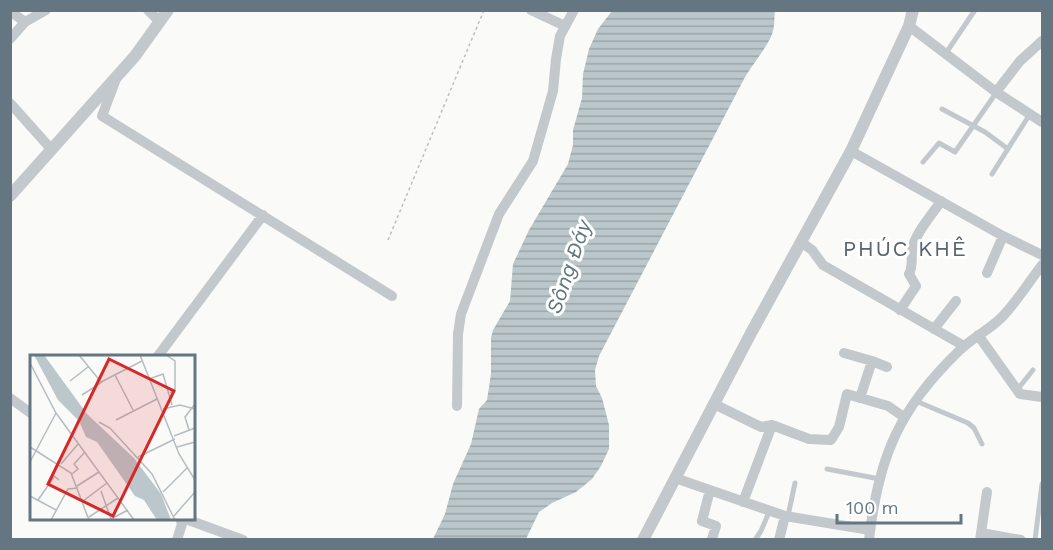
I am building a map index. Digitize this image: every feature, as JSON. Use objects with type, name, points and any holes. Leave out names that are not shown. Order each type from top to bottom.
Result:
[{"type":"street","points":[[10,39],[25,22],[46,10]]},
{"type":"street","points":[[148,10],[159,21]]},
{"type":"street","points":[[10,196],[135,56],[168,10]]},
{"type":"street","points":[[531,10],[565,26]]},
{"type":"street","points":[[458,406],[458,334],[461,314],[499,213],[533,161],[553,91],[558,45],[574,10]]},
{"type":"street","points":[[643,540],[851,151],[909,26],[913,10]]},
{"type":"street","points":[[10,12],[25,22]]},
{"type":"street","points":[[909,26],[996,92],[1042,122]]},
{"type":"street","points":[[996,92],[1020,61],[1042,41]]},
{"type":"street","points":[[117,76],[102,116],[392,296]]},
{"type":"street","points":[[10,103],[52,150]]},
{"type":"street","points":[[851,151],[1003,236],[1042,255]]},
{"type":"street","points":[[900,310],[916,286],[909,274],[913,267],[912,247],[941,201]]},
{"type":"street","points":[[159,355],[263,215]]},
{"type":"street","points":[[987,273],[1003,236]]},
{"type":"street","points":[[801,242],[812,250],[823,265],[964,346]]},
{"type":"street","points":[[675,478],[769,512],[870,535],[871,515],[885,459],[904,417],[950,359],[1001,318],[1041,269]]},
{"type":"street","points":[[934,329],[956,301]]},
{"type":"street","points":[[978,335],[1020,394],[1042,397]]},
{"type":"street","points":[[844,352],[887,367]]},
{"type":"street","points":[[860,398],[872,361]]},
{"type":"street","points":[[714,404],[761,427],[772,425],[809,439],[831,440],[838,427],[847,394],[888,406],[904,417]]},
{"type":"street","points":[[10,398],[30,413]]},
{"type":"street","points":[[743,502],[772,425]]},
{"type":"street","points":[[710,490],[702,521],[716,526],[712,539]]},
{"type":"street","points":[[987,492],[980,536],[1021,540]]},
{"type":"street","points":[[779,540],[787,516]]},
{"type":"street","points":[[177,540],[181,520]]},
{"type":"street","points":[[184,520],[243,540]]},
{"type":"lane","points":[[946,53],[975,10]]},
{"type":"lane","points":[[923,162],[939,143],[955,152],[996,92]]},
{"type":"lane","points":[[942,109],[973,125],[1008,149]]},
{"type":"lane","points":[[992,174],[1029,114]]},
{"type":"lane","points":[[1017,390],[1033,370]]},
{"type":"lane","points":[[916,401],[968,423],[974,428],[982,444]]},
{"type":"lane","points":[[827,469],[880,478]]},
{"type":"lane","points":[[787,516],[795,483]]},
{"type":"lane","points":[[1035,540],[1042,484]]},
{"type":"lane","points":[[755,540],[769,512]]},
{"type":"path","points":[[388,240],[484,10]]},
{"type":"water","name":"Sông Đáy","points":[[612,11],[775,11],[774,28],[770,39],[744,79],[599,356],[595,370],[596,386],[602,398],[609,425],[609,449],[601,466],[592,479],[576,492],[539,512],[526,539],[433,539],[445,514],[453,484],[471,444],[479,409],[487,400],[491,374],[491,338],[493,330],[510,301],[513,264],[529,230],[568,164],[573,145],[573,130],[582,98],[583,74],[589,49],[598,29]]},
{"type":"district","name":"PHÚC KHÊ","points":[[905,248]]}]
